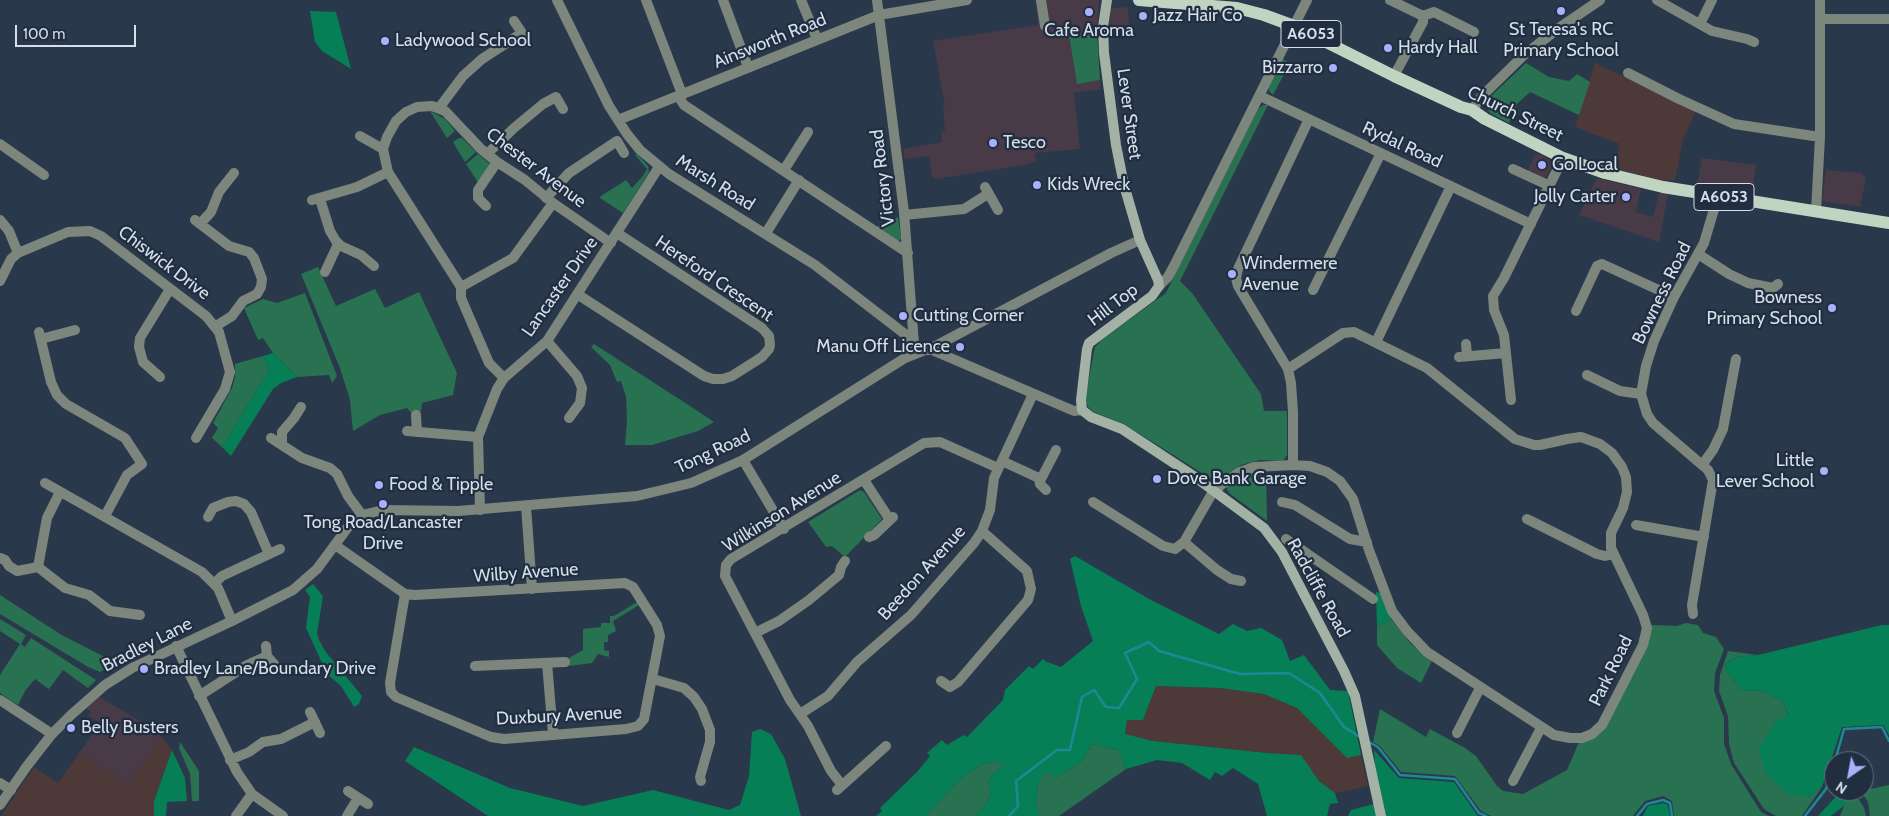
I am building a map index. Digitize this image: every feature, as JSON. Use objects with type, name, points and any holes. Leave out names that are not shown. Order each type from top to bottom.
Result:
[{"type":"main road","name":"Lever Street","points":[[1106,0],[1103,27],[1104,46],[1116,144],[1124,185],[1140,240],[1159,286]]},
{"type":"main road","name":"Church Street","points":[[1139,0],[1237,8],[1294,26],[1394,76],[1461,107],[1472,110],[1485,119],[1563,158],[1627,179],[1718,196],[1889,222]]},
{"type":"main road","name":"Hill Top","points":[[1082,410],[1081,400],[1089,343],[1152,296],[1159,286]]},
{"type":"main road","name":"Radcliffe Road","points":[[1082,410],[1090,417],[1122,429],[1150,446],[1214,491],[1264,528],[1282,552],[1355,696],[1381,816]]},
{"type":"street","name":"Marsh Road","points":[[557,0],[598,86],[618,120],[640,150],[659,166],[815,265],[914,341]]},
{"type":"street","points":[[646,0],[684,106],[908,253]]},
{"type":"street","points":[[723,0],[748,67]]},
{"type":"street","points":[[801,0],[817,39]]},
{"type":"street","name":"Victory Road","points":[[877,0],[904,215],[915,353]]},
{"type":"street","name":"Ainsworth Road","points":[[618,120],[879,14],[967,0]]},
{"type":"street","points":[[1041,0],[1045,26]]},
{"type":"street","points":[[1159,286],[1168,277],[1307,0]]},
{"type":"street","points":[[1390,0],[1422,16],[1434,12],[1466,23],[1474,32]]},
{"type":"street","points":[[1472,110],[1482,96],[1524,55],[1549,35],[1600,0]]},
{"type":"street","points":[[1657,0],[1712,31],[1747,38],[1754,42]]},
{"type":"street","points":[[1700,24],[1712,0]]},
{"type":"street","points":[[1816,211],[1820,137],[1820,0]]},
{"type":"street","points":[[1394,76],[1423,22],[1422,16]]},
{"type":"street","points":[[1821,20],[1889,19]]},
{"type":"street","points":[[504,378],[489,363],[461,298],[461,287],[388,172],[383,149],[386,137],[400,116],[418,107],[438,108],[463,76],[482,59],[522,34],[514,21]]},
{"type":"street","points":[[1628,73],[1734,124],[1820,137]]},
{"type":"street","name":"Rydal Road","points":[[1260,96],[1531,224]]},
{"type":"street","points":[[487,154],[543,104],[556,97],[563,109]]},
{"type":"street","name":"Chester Avenue","points":[[438,108],[450,116],[497,162],[525,180],[549,200],[611,243]]},
{"type":"street","points":[[1293,465],[1293,412],[1288,369],[1238,286],[1236,278],[1238,270],[1309,119]]},
{"type":"street","points":[[784,170],[808,132]]},
{"type":"street","points":[[360,136],[383,149]]},
{"type":"street","points":[[461,287],[513,258],[549,200],[569,173],[617,141],[624,153]]},
{"type":"street","points":[[0,144],[44,175]]},
{"type":"street","points":[[1313,290],[1381,153]]},
{"type":"street","points":[[1499,394],[1511,397],[1504,335],[1494,310],[1493,296],[1563,158]]},
{"type":"street","points":[[486,206],[478,198],[478,190],[497,162]]},
{"type":"street","name":"Lancaster Drive","points":[[480,510],[478,437],[497,389],[504,378],[547,341],[659,166]]},
{"type":"street","points":[[1514,169],[1550,186]]},
{"type":"street","points":[[375,268],[361,254],[338,244],[316,199],[367,183],[388,172]]},
{"type":"street","points":[[216,326],[232,316],[244,301],[257,294],[261,287],[262,279],[254,258],[248,252],[229,246],[197,222],[211,212],[219,192],[228,185],[234,173]]},
{"type":"street","points":[[766,233],[799,180]]},
{"type":"street","points":[[1376,342],[1451,186]]},
{"type":"street","points":[[904,215],[964,208],[986,190],[998,210]]},
{"type":"street","name":"Bowness Road","points":[[1641,394],[1650,352],[1660,326],[1709,230],[1718,196]]},
{"type":"street","points":[[0,220],[9,231],[18,253],[12,259],[0,281]]},
{"type":"street","name":"Chiswick Drive","points":[[18,253],[68,232],[90,232],[101,236],[206,316],[216,326],[222,338],[230,372],[225,389],[208,428],[196,438]]},
{"type":"street","name":"Hereford Crescent","points":[[577,294],[704,376],[713,379],[723,379],[732,376],[762,357],[769,349],[769,336],[762,328],[616,233]]},
{"type":"street","name":"Tong Road","points":[[362,515],[384,510],[480,510],[637,496],[672,489],[706,478],[743,460],[915,353],[928,350],[1111,253],[1140,240]]},
{"type":"street","points":[[325,272],[338,244]]},
{"type":"street","points":[[1698,254],[1729,274],[1748,283],[1773,288],[1778,284]]},
{"type":"street","points":[[1576,311],[1597,266],[1602,264],[1674,297]]},
{"type":"street","points":[[156,371],[142,362],[140,338],[170,289]]},
{"type":"street","points":[[77,329],[40,335],[51,382],[57,395],[66,404],[125,438],[142,464]]},
{"type":"street","name":"Park Road","points":[[1214,491],[1245,469],[1262,466],[1310,466],[1326,472],[1344,486],[1353,499],[1388,603],[1407,631],[1429,653],[1541,728],[1562,737],[1577,739],[1592,734],[1605,719],[1643,645],[1647,628],[1613,554],[1610,542],[1626,500],[1627,484],[1622,467],[1612,453],[1600,444],[1581,437],[1567,438],[1540,446],[1515,439],[1427,368],[1354,332],[1348,332],[1288,369]]},
{"type":"street","points":[[547,341],[580,382],[583,393],[580,403],[572,414],[585,416]]},
{"type":"street","points":[[1466,344],[1463,356],[1506,353]]},
{"type":"street","points":[[928,350],[932,350],[1074,411],[1082,410]]},
{"type":"street","points":[[1702,465],[1713,450],[1722,429],[1736,359]]},
{"type":"street","points":[[1587,375],[1620,392],[1641,394],[1646,414],[1653,423],[1708,470],[1712,480],[1692,605],[1693,614]]},
{"type":"street","name":"Beedon Avenue","points":[[800,714],[828,696],[857,662],[911,615],[974,543],[982,531],[990,510],[993,480],[1033,394]]},
{"type":"street","points":[[282,444],[282,432],[301,407]]},
{"type":"street","points":[[416,415],[412,432],[478,437]]},
{"type":"street","points":[[271,438],[302,458],[330,468],[337,474],[348,496],[362,515],[352,523],[335,545],[405,594]]},
{"type":"street","name":"Wilkinson Avenue","points":[[884,744],[839,788],[800,714],[790,700],[725,576],[724,569],[732,558],[784,529],[924,444],[940,442],[1000,464]]},
{"type":"street","points":[[1039,479],[1043,478],[1056,450]]},
{"type":"street","points":[[106,516],[128,476],[142,464],[152,459]]},
{"type":"street","points":[[743,460],[784,529]]},
{"type":"street","points":[[1000,464],[1039,479]]},
{"type":"street","points":[[1039,479],[1040,484],[1046,490]]},
{"type":"street","points":[[864,480],[892,518],[874,535],[869,537]]},
{"type":"street","points":[[45,483],[193,566],[214,583],[222,595],[232,622]]},
{"type":"street","points":[[1093,502],[1169,549],[1175,549],[1184,542],[1214,491]]},
{"type":"street","points":[[38,567],[47,518],[60,492]]},
{"type":"street","points":[[208,517],[213,508],[228,502],[236,501],[244,504],[250,512],[269,554]]},
{"type":"street","points":[[1282,502],[1296,505],[1350,538],[1367,542]]},
{"type":"street","points":[[526,506],[532,589]]},
{"type":"street","points":[[1527,519],[1597,554],[1605,556],[1613,554]]},
{"type":"street","points":[[1636,525],[1655,533],[1704,537]]},
{"type":"street","points":[[942,682],[950,686],[958,682],[1028,600],[1031,589],[1027,571],[982,531]]},
{"type":"street","points":[[1286,539],[1373,600]]},
{"type":"street","points":[[1184,542],[1217,570],[1231,579],[1242,581]]},
{"type":"street","name":"Bradley Lane","points":[[0,805],[52,734],[104,685],[132,668],[176,646],[232,622],[293,590],[317,569],[335,545]]},
{"type":"street","points":[[214,583],[222,576],[280,549]]},
{"type":"street","points":[[1282,552],[1301,549]]},
{"type":"street","points":[[0,558],[5,560],[16,571],[38,567],[65,588],[89,595],[110,611],[126,610],[140,615]]},
{"type":"street","points":[[755,633],[779,621],[809,600],[839,575],[841,567],[845,562]]},
{"type":"street","name":"Wilby Avenue","points":[[405,594],[425,596],[626,583],[633,587],[659,630],[660,636],[653,679]]},
{"type":"street","name":"Duxbury Avenue","points":[[405,594],[390,683],[393,695],[491,737],[504,739],[626,729],[638,726],[646,714],[653,679]]},
{"type":"street","points":[[176,646],[230,760],[244,785],[252,794],[283,816]]},
{"type":"street","points":[[199,696],[247,665],[269,655]]},
{"type":"street","points":[[475,666],[564,662]]},
{"type":"street","points":[[547,663],[553,734]]},
{"type":"street","points":[[653,679],[684,688],[694,697],[702,709],[710,730],[710,742],[700,777],[701,781]]},
{"type":"street","points":[[1457,733],[1459,721],[1480,688]]},
{"type":"street","points":[[0,700],[52,734]]},
{"type":"street","points":[[230,760],[249,752],[259,744],[281,740],[313,717],[320,733]]},
{"type":"street","points":[[1513,782],[1523,771],[1541,728]]},
{"type":"street","points":[[0,783],[11,790]]},
{"type":"street","points":[[348,791],[368,804]]},
{"type":"street","points":[[236,816],[252,794]]},
{"type":"street","points":[[346,816],[358,798]]},
{"type":"shaded area","points":[[1035,0],[1099,0],[1097,33],[1069,35],[1077,83],[1100,80],[1101,89],[1074,93],[1080,149],[1035,153],[1036,161],[1024,165],[936,179],[932,176],[929,156],[904,159],[904,149],[942,142],[941,132],[945,131],[943,108],[945,106],[933,41],[1038,25]]},
{"type":"shaded area","points":[[1128,7],[1130,33],[1110,34],[1109,8]]},
{"type":"shaded area","points":[[1595,63],[1696,111],[1683,139],[1675,180],[1658,180],[1615,168],[1620,144],[1575,127]]},
{"type":"shaded area","points":[[1535,154],[1541,155],[1553,163],[1545,180],[1527,172]]},
{"type":"shaded area","points":[[1702,158],[1756,165],[1752,193],[1705,187],[1697,184]]},
{"type":"shaded area","points":[[1826,170],[1861,173],[1866,178],[1860,207],[1822,201]]},
{"type":"shaded area","points":[[1597,178],[1641,189],[1636,212],[1653,217],[1659,193],[1668,194],[1659,242],[1579,215]]},
{"type":"shaded area","points":[[1156,686],[1220,688],[1265,694],[1297,708],[1347,758],[1361,755],[1368,786],[1335,793],[1319,781],[1300,755],[1153,741],[1124,735],[1127,720],[1143,720]]},
{"type":"shaded area","points":[[98,696],[153,729],[161,736],[128,784],[80,752],[100,723],[88,716],[91,711],[85,708]]},
{"type":"shaded area","points":[[161,736],[172,750],[154,801],[154,816],[1,816],[34,767],[58,783],[80,752],[128,784]]},
{"type":"green space","points":[[310,11],[336,12],[351,69],[322,51],[315,42]]},
{"type":"green space","points":[[1097,33],[1100,80],[1077,84],[1069,35]]},
{"type":"green space","points":[[1283,59],[1290,63],[1273,95],[1269,91],[1269,86]]},
{"type":"green space","points":[[1526,63],[1549,77],[1569,81],[1577,74],[1590,82],[1579,115],[1530,92],[1517,104],[1509,123],[1490,113],[1487,108],[1491,96]]},
{"type":"green space","points":[[1263,105],[1268,105],[1180,281],[1192,293],[1261,394],[1264,411],[1287,411],[1287,455],[1281,461],[1260,460],[1241,465],[1216,482],[1124,424],[1094,412],[1088,407],[1085,399],[1095,347],[1103,339],[1166,293],[1258,109]]},
{"type":"green space","points":[[430,111],[445,119],[455,131],[447,138]]},
{"type":"green space","points":[[462,138],[476,152],[465,162],[453,142]]},
{"type":"green space","points":[[478,154],[491,165],[479,184],[466,164]]},
{"type":"green space","points":[[637,154],[648,166],[649,172],[623,213],[600,198],[626,180],[632,188],[643,176],[647,169],[635,155]]},
{"type":"green space","points":[[898,217],[901,239],[898,241],[876,227]]},
{"type":"green space","points":[[318,267],[336,306],[375,289],[385,308],[419,292],[457,373],[453,395],[422,403],[421,412],[411,413],[407,408],[380,415],[353,431],[350,400],[340,368],[301,274]]},
{"type":"green space","points":[[305,293],[337,376],[332,383],[329,375],[297,377],[273,353],[263,338],[258,340],[244,308],[263,299],[277,303]]},
{"type":"green space","points":[[594,344],[714,422],[698,431],[652,445],[625,445],[626,397],[621,381],[617,382],[610,365],[591,347]]},
{"type":"green space","points":[[273,353],[297,377],[281,383],[273,389],[231,456],[222,447],[269,370],[263,356]]},
{"type":"green space","points":[[263,356],[269,370],[222,447],[212,438],[218,428],[213,423],[232,388],[235,377],[235,364]]},
{"type":"green space","points":[[1266,469],[1267,521],[1229,493],[1226,487],[1247,472]]},
{"type":"green space","points":[[860,490],[864,492],[882,519],[845,557],[832,546],[826,547],[808,522]]},
{"type":"green space","points":[[1075,556],[1151,600],[1219,634],[1233,624],[1247,631],[1261,628],[1282,640],[1290,661],[1304,655],[1330,690],[1348,691],[1361,755],[1347,758],[1297,708],[1264,694],[1220,688],[1156,686],[1143,720],[1127,720],[1125,734],[1153,741],[1301,755],[1319,781],[1335,793],[1338,803],[1330,804],[1327,816],[1267,816],[1258,784],[1233,768],[1222,776],[1215,772],[1210,780],[1182,763],[1157,760],[1126,769],[1119,750],[1092,744],[1082,761],[1056,778],[1047,771],[1038,783],[1036,801],[1039,816],[976,816],[987,802],[991,791],[988,780],[1004,765],[995,761],[982,764],[966,774],[925,816],[876,816],[882,811],[880,808],[917,772],[930,756],[927,753],[942,740],[947,745],[964,735],[967,737],[1003,700],[1005,690],[1029,666],[1033,669],[1043,659],[1061,667],[1093,641],[1081,606],[1070,559]]},
{"type":"green space","points":[[313,584],[323,596],[317,633],[319,640],[325,651],[362,696],[359,704],[354,707],[341,686],[327,674],[306,628],[310,597],[305,590]]},
{"type":"green space","points":[[1376,592],[1381,593],[1391,619],[1377,626]]},
{"type":"green space","points":[[0,595],[60,634],[116,663],[100,672],[88,667],[0,614]]},
{"type":"green space","points":[[637,602],[639,605],[613,621],[616,631],[608,635],[608,642],[604,642],[604,650],[609,651],[609,657],[598,654],[592,663],[569,666],[569,658],[583,650],[583,629],[601,627],[601,623],[610,623],[610,616],[614,616]]},
{"type":"green space","points":[[0,619],[26,635],[21,644],[25,647],[31,638],[96,680],[88,688],[63,670],[49,689],[35,679],[25,691],[18,705],[13,702],[0,693],[0,675],[20,644],[0,631]]},
{"type":"green space","points":[[1391,619],[1411,644],[1432,661],[1421,683],[1397,668],[1377,645],[1377,626]]},
{"type":"green space","points":[[1686,623],[1698,625],[1703,633],[1716,637],[1724,649],[1715,673],[1714,691],[1724,718],[1724,744],[1731,764],[1761,812],[1769,816],[1674,816],[1672,801],[1663,796],[1645,801],[1633,816],[1491,816],[1481,811],[1455,776],[1401,772],[1380,746],[1373,742],[1380,709],[1426,737],[1430,729],[1465,748],[1476,756],[1497,786],[1503,791],[1523,794],[1567,770],[1579,742],[1591,740],[1651,625],[1677,626]]},
{"type":"green space","points":[[1882,625],[1889,625],[1889,735],[1883,725],[1842,727],[1834,751],[1824,751],[1824,781],[1822,787],[1808,797],[1788,794],[1765,773],[1759,747],[1776,721],[1788,715],[1782,700],[1761,691],[1741,690],[1727,672],[1725,664],[1737,657],[1758,655]]},
{"type":"green space","points":[[1728,651],[1758,655],[1737,657],[1725,664],[1727,672],[1741,690],[1761,691],[1782,700],[1788,716],[1808,797],[1822,787],[1802,816],[1776,816],[1764,809],[1734,763],[1729,744],[1728,716],[1719,691],[1720,675]]},
{"type":"green space","points":[[760,729],[771,734],[785,759],[801,816],[488,816],[405,761],[414,747],[510,788],[583,806],[653,790],[729,810],[740,805],[749,776],[752,732]]},
{"type":"green space","points":[[180,742],[199,771],[199,801],[192,801],[190,774],[179,748]]},
{"type":"green space","points":[[1092,744],[1119,750],[1126,769],[1059,816],[1039,816],[1036,801],[1038,783],[1047,770],[1056,778],[1082,761]]},
{"type":"green space","points":[[172,750],[185,778],[187,801],[167,802],[166,816],[154,816],[154,801]]},
{"type":"green space","points":[[1374,750],[1399,778],[1454,782],[1478,816],[1386,816],[1375,768]]},
{"type":"green space","points":[[995,761],[1004,765],[988,780],[991,791],[987,802],[976,816],[925,816],[966,774],[982,764]]},
{"type":"green space","points":[[1889,785],[1889,816],[1870,816],[1867,801],[1874,801],[1874,788]]},
{"type":"green space","points":[[1832,801],[1846,801],[1845,805],[1831,816],[1818,816]]},
{"type":"green space","points":[[1846,801],[1860,801],[1866,816],[1840,816]]},
{"type":"green space","points":[[1663,803],[1668,805],[1670,816],[1643,816],[1648,806]]},
{"type":"green space","points":[[1374,804],[1378,816],[1348,816],[1351,810]]},
{"type":"waterway","points":[[1009,816],[1018,806],[1016,781],[1057,750],[1070,750],[1082,697],[1094,690],[1106,707],[1119,708],[1137,679],[1125,653],[1149,642],[1159,651],[1240,674],[1289,673],[1320,693],[1344,727],[1360,737]]},
{"type":"waterway","points":[[1838,751],[1844,729],[1882,727],[1889,741]]},
{"type":"waterway","points":[[1367,741],[1378,747],[1400,775],[1455,779],[1479,813],[1486,816]]},
{"type":"waterway","points":[[1805,816],[1824,792]]},
{"type":"waterway","points":[[1637,816],[1647,804],[1663,800],[1670,803],[1672,816]]},
{"type":"place","name":"St Teresa's RC Primary School","points":[[1561,11]]},
{"type":"place","name":"Cafe Aroma","points":[[1089,12]]},
{"type":"place","name":"Jazz Hair Co","points":[[1143,16]]},
{"type":"place","name":"Ladywood School","points":[[385,41]]},
{"type":"place","name":"Hardy Hall","points":[[1388,48]]},
{"type":"place","name":"Bizzarro","points":[[1333,68]]},
{"type":"place","name":"Tesco","points":[[993,143]]},
{"type":"place","name":"Go Local","points":[[1542,165]]},
{"type":"place","name":"Kids Wreck","points":[[1037,185]]},
{"type":"place","name":"Jolly Carter","points":[[1626,197]]},
{"type":"place","name":"Windermere Avenue","points":[[1232,274]]},
{"type":"place","name":"Bowness Primary School","points":[[1832,308]]},
{"type":"place","name":"Cutting Corner","points":[[903,316]]},
{"type":"place","name":"Manu Off Licence","points":[[960,347]]},
{"type":"place","name":"Little Lever School","points":[[1824,471]]},
{"type":"place","name":"Dove Bank Garage","points":[[1157,479]]},
{"type":"place","name":"Food & Tipple","points":[[379,485]]},
{"type":"place","name":"Tong Road/Lancaster Drive","points":[[383,504]]},
{"type":"place","name":"Bradley Lane/Boundary Drive","points":[[144,669]]},
{"type":"place","name":"Belly Busters","points":[[71,728]]}]
